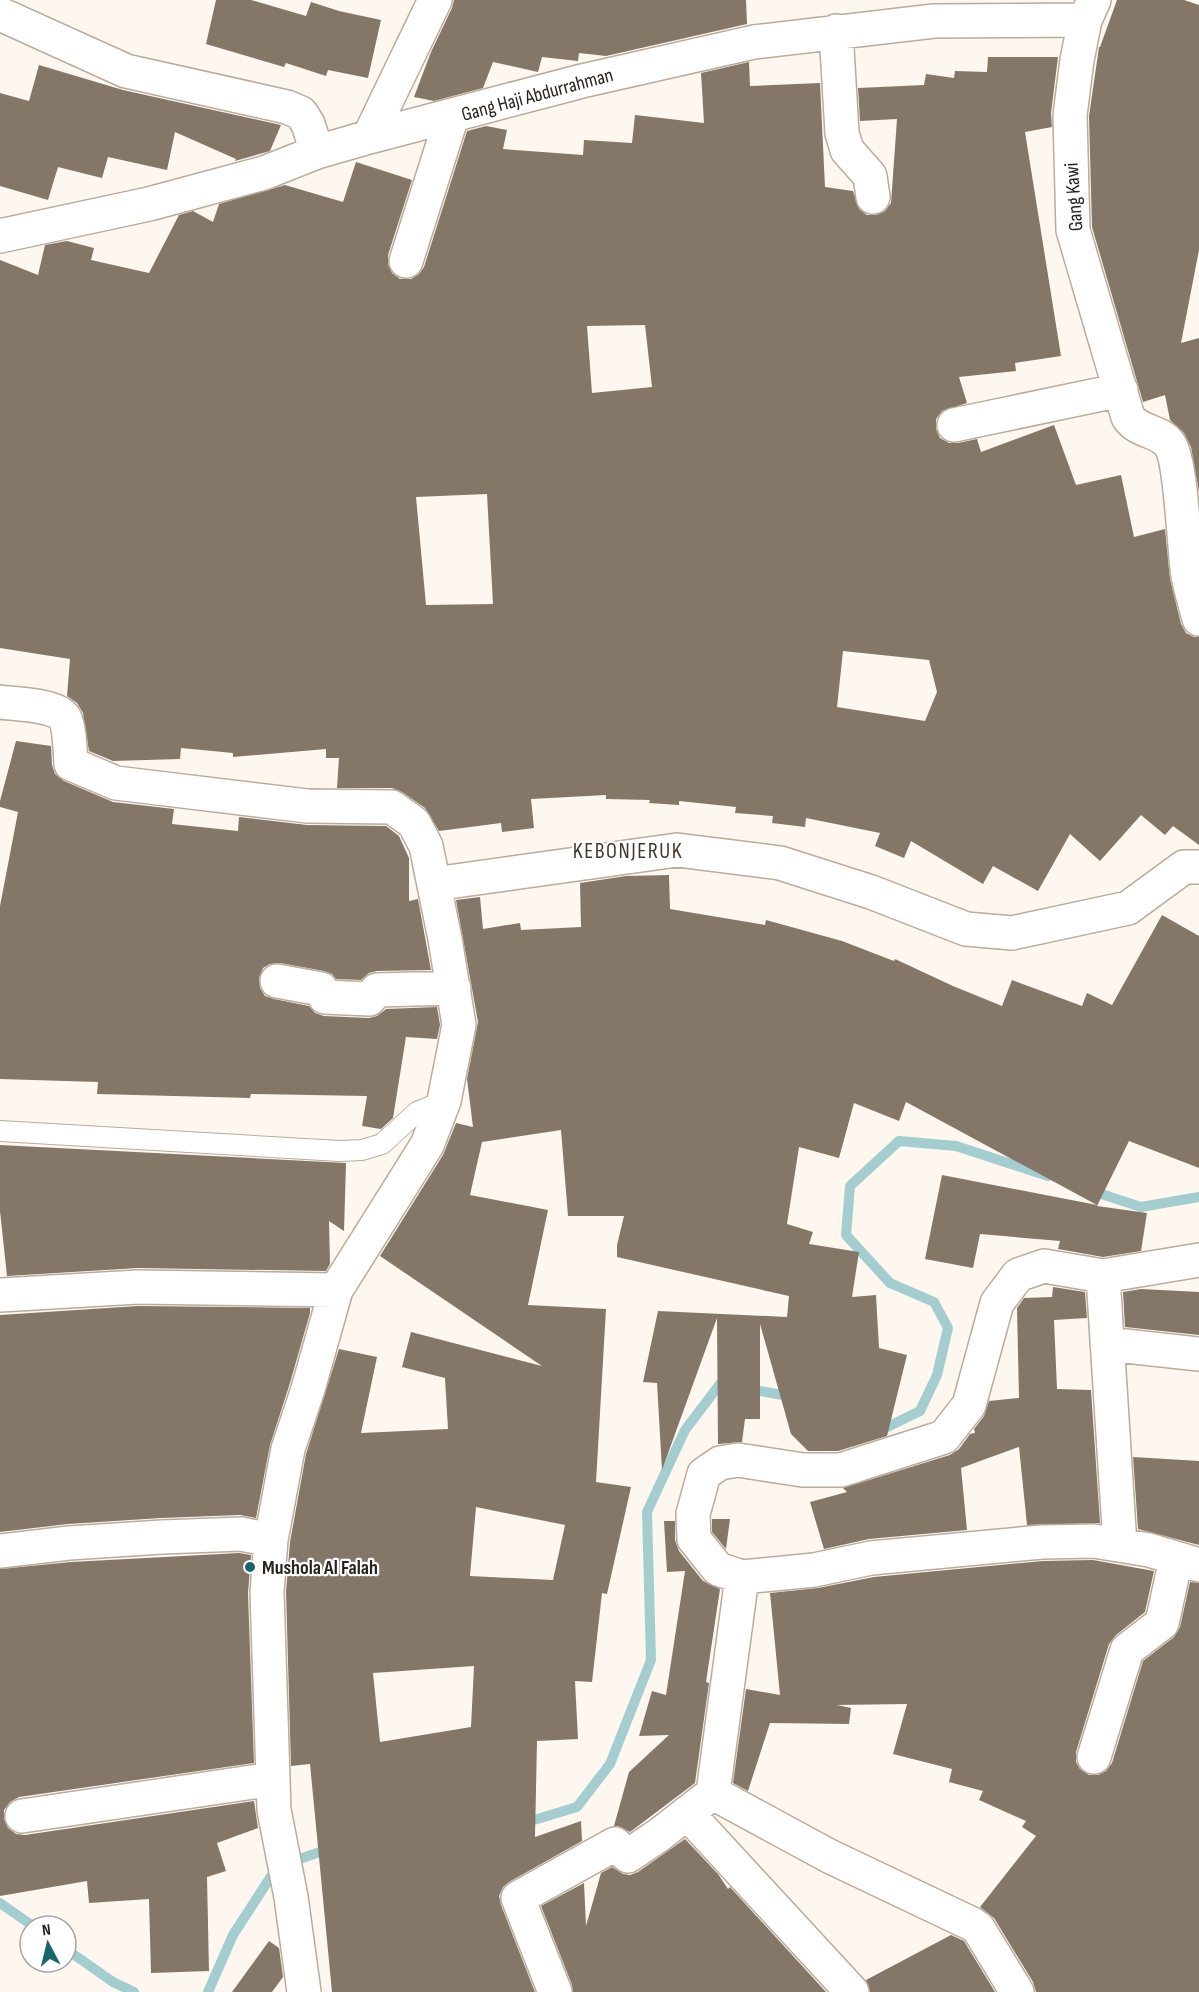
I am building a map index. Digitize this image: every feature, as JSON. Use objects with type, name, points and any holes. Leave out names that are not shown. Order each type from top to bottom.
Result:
[{"type":"street","points":[[369,138],[435,0]]},
{"type":"street","name":"Gang Haji Abdurrahman","points":[[0,236],[149,204],[264,173],[317,152],[369,138],[582,81],[754,42],[934,21],[1090,10]]},
{"type":"street","name":"Gang Kawi","points":[[1090,10],[1077,60],[1070,115],[1073,231],[1128,417],[1135,427],[1158,435],[1170,445],[1177,469],[1187,572],[1199,619]]},
{"type":"street","points":[[0,14],[126,71],[287,107],[301,113],[308,124],[317,152]]},
{"type":"street","points":[[836,31],[842,133],[848,150],[870,176],[873,197]]},
{"type":"street","points":[[406,261],[452,116]]},
{"type":"street","points":[[954,424],[1121,390]]},
{"type":"street","points":[[0,702],[54,709],[63,715],[66,722],[71,764],[116,783],[307,806],[392,807],[414,824],[426,846],[459,1025],[444,1101],[427,1145],[336,1290],[308,1389],[288,1449],[271,1540],[267,1592],[274,1795],[304,1992]]},
{"type":"street","points":[[434,884],[677,850],[780,863],[871,892],[966,929],[1012,933],[1128,908],[1184,867],[1199,867]]},
{"type":"street","points":[[277,981],[321,989],[325,997],[369,999],[377,990],[454,988]]},
{"type":"street","points":[[1094,1757],[1127,1650],[1162,1623],[1188,1562],[1149,1550],[1094,1541],[1001,1544],[871,1558],[814,1570],[742,1577],[718,1569],[694,1539],[693,1514],[704,1474],[720,1463],[738,1460],[803,1470],[841,1470],[944,1437],[969,1405],[997,1303],[1018,1275],[1044,1266],[1103,1276],[1199,1260]]},
{"type":"street","points":[[1103,1276],[1120,1545]]},
{"type":"street","points":[[0,1295],[138,1287],[336,1290]]},
{"type":"street","points":[[1107,1344],[1199,1354]]},
{"type":"street","points":[[0,1551],[69,1543],[162,1537],[241,1534],[271,1540]]},
{"type":"street","points":[[555,1992],[518,1898],[615,1844],[628,1856],[713,1793],[742,1577]]},
{"type":"street","points":[[713,1793],[829,1856],[972,1924],[978,1928],[1017,1992]]},
{"type":"street","points":[[22,1816],[274,1795]]},
{"type":"street","points":[[687,1814],[852,1992]]},
{"type":"lane","points":[[0,1131],[340,1151],[362,1150],[382,1144],[417,1112],[444,1101]]},
{"type":"building","points":[[216,0],[251,0],[306,16],[311,2],[381,20],[368,78],[328,70],[326,76],[286,63],[284,67],[206,44]]},
{"type":"building","points":[[454,0],[746,0],[747,24],[606,56],[579,53],[578,61],[542,57],[538,72],[493,62],[483,88],[434,101],[414,97]]},
{"type":"building","points":[[1117,0],[1184,0],[1199,5],[1199,250],[1181,343],[1199,338],[1199,492],[1191,447],[1184,433],[1170,420],[1165,395],[1143,402],[1092,227],[1089,116],[1099,47]]},
{"type":"building","points":[[988,57],[1058,57],[1051,113],[1052,127],[1025,132],[1061,356],[1015,363],[1016,371],[959,377],[967,403],[942,411],[936,419],[936,429],[940,438],[949,443],[977,439],[981,452],[1054,425],[1076,485],[1121,475],[1134,537],[1165,529],[1170,579],[1181,624],[1186,633],[1199,637],[1199,845],[1173,826],[1165,835],[1141,815],[1100,861],[1070,834],[1038,891],[993,866],[983,884],[911,841],[904,858],[875,846],[880,833],[806,818],[805,827],[772,823],[773,816],[735,813],[736,807],[679,801],[679,805],[649,803],[650,800],[606,799],[606,795],[531,799],[534,828],[502,832],[501,823],[439,831],[425,808],[402,792],[392,788],[337,788],[339,758],[326,758],[326,749],[233,757],[233,753],[181,748],[180,759],[113,761],[89,751],[83,713],[77,703],[67,696],[70,659],[0,648],[0,260],[38,275],[45,245],[67,241],[94,248],[91,260],[149,273],[179,215],[193,211],[213,222],[219,204],[285,185],[343,202],[356,162],[412,180],[388,255],[388,264],[392,273],[400,279],[411,279],[424,267],[467,131],[486,126],[507,130],[503,149],[583,155],[584,140],[632,143],[635,115],[704,123],[701,73],[749,62],[750,86],[820,83],[825,187],[853,191],[859,209],[867,215],[876,215],[885,211],[891,203],[897,119],[860,121],[858,88],[924,85],[926,74],[954,78],[955,71],[987,72]],"holes":[[[645,325],[652,387],[592,393],[587,326]],[[487,494],[493,604],[426,605],[416,497]],[[843,651],[929,660],[937,692],[925,721],[837,707]]]},
{"type":"building","points":[[39,65],[123,90],[281,125],[270,151],[235,161],[236,159],[175,132],[167,170],[108,157],[102,178],[58,167],[48,200],[0,186],[0,93],[29,101]]},
{"type":"building","points":[[16,741],[51,746],[55,774],[64,781],[113,802],[174,809],[172,824],[238,831],[239,817],[307,825],[386,826],[399,836],[409,858],[409,901],[418,899],[431,970],[377,971],[369,973],[361,980],[336,979],[332,974],[324,971],[280,963],[270,964],[263,968],[259,978],[260,988],[265,996],[309,1006],[315,1013],[324,1016],[369,1018],[377,1016],[386,1009],[437,1007],[440,1025],[437,1039],[406,1037],[393,1118],[381,1129],[362,1126],[367,1096],[251,1094],[250,1098],[97,1094],[98,1082],[0,1079],[0,906],[18,812],[0,807],[0,801]]},
{"type":"building","points":[[669,875],[670,909],[765,925],[766,920],[842,941],[894,961],[895,959],[1002,1006],[1012,980],[1082,1006],[1087,993],[1112,1005],[1162,915],[1199,936],[1199,1168],[1129,1141],[1097,1206],[1147,1213],[1141,1251],[1103,1257],[1058,1249],[1060,1241],[980,1234],[973,1268],[925,1259],[942,1175],[1097,1205],[906,1102],[899,1121],[854,1103],[839,1158],[799,1147],[787,1224],[813,1232],[809,1244],[859,1252],[852,1297],[876,1295],[879,1348],[907,1355],[887,1436],[838,1451],[808,1451],[791,1434],[760,1324],[760,1419],[745,1419],[742,1442],[718,1444],[717,1318],[662,1470],[657,1383],[643,1382],[658,1311],[787,1317],[789,1296],[617,1257],[617,1245],[624,1216],[568,1216],[561,1130],[482,1142],[470,1195],[548,1210],[528,1305],[606,1309],[596,1482],[631,1487],[607,1594],[602,1593],[592,1682],[575,1681],[578,1739],[537,1741],[535,1837],[581,1821],[582,1841],[509,1882],[503,1887],[499,1896],[535,1992],[332,1992],[310,1764],[291,1766],[286,1592],[290,1542],[306,1454],[339,1349],[377,1357],[361,1433],[448,1429],[445,1378],[402,1367],[411,1332],[542,1366],[380,1256],[443,1155],[456,1123],[473,1127],[467,1079],[478,1022],[456,900],[480,897],[483,929],[520,923],[521,930],[581,927],[580,883],[626,876]],"holes":[[[476,1507],[565,1525],[553,1580],[470,1576]],[[474,1666],[471,1727],[380,1742],[373,1673]]]},
{"type":"building","points":[[0,1145],[346,1163],[344,1231],[329,1221],[330,1264],[326,1271],[138,1268],[7,1276],[0,1211]]},
{"type":"building","points":[[1053,1287],[1085,1292],[1087,1318],[1054,1320],[1057,1389],[1091,1390],[1100,1523],[1027,1525],[1019,1447],[961,1468],[967,1530],[869,1539],[824,1549],[810,1502],[847,1492],[843,1488],[950,1455],[959,1449],[970,1434],[975,1433],[974,1429],[984,1416],[989,1401],[1019,1398],[1017,1308],[1024,1298],[1052,1297]]},
{"type":"building","points":[[1141,1289],[1199,1292],[1199,1335],[1125,1327],[1123,1292]]},
{"type":"building","points":[[138,1306],[310,1308],[290,1383],[270,1445],[256,1518],[240,1515],[161,1518],[68,1524],[0,1532],[0,1315]]},
{"type":"building","points":[[1133,1457],[1199,1461],[1199,1545],[1138,1529]]},
{"type":"building","points":[[712,1519],[730,1519],[726,1549],[712,1532]]},
{"type":"building","points":[[664,1521],[675,1521],[675,1540],[679,1551],[703,1581],[720,1589],[706,1682],[709,1683],[695,1783],[630,1832],[614,1826],[629,1772],[669,1735],[639,1736],[652,1691],[666,1695],[685,1571],[667,1572]]},
{"type":"building","points":[[239,1553],[251,1555],[248,1593],[254,1763],[19,1797],[10,1802],[4,1810],[4,1819],[8,1828],[16,1834],[25,1835],[254,1801],[258,1828],[217,1843],[226,1871],[207,1877],[209,1971],[151,1973],[149,1899],[89,1903],[87,1881],[0,1896],[0,1569],[71,1562]]},
{"type":"building","points":[[1093,1560],[1154,1571],[1145,1612],[1116,1635],[1109,1644],[1076,1752],[1076,1762],[1080,1769],[1089,1775],[1098,1775],[1106,1771],[1112,1763],[1143,1661],[1174,1637],[1180,1627],[1190,1582],[1199,1583],[1199,1992],[1036,1992],[1033,1982],[994,1918],[980,1907],[1036,1836],[1022,1827],[1026,1821],[979,1800],[983,1791],[949,1782],[952,1769],[893,1754],[907,1704],[837,1705],[851,1708],[849,1724],[770,1723],[748,1791],[733,1783],[746,1689],[780,1695],[770,1593],[818,1588],[874,1577],[1043,1561]]},
{"type":"building","points":[[685,1839],[718,1874],[728,1889],[730,1887],[826,1992],[573,1992],[541,1906],[584,1883],[586,1926],[601,1873],[612,1867],[623,1874],[630,1875],[638,1872]]},
{"type":"building","points":[[951,1935],[964,1941],[995,1992],[870,1992],[866,1980]]},
{"type":"building","points":[[269,1941],[279,1948],[283,1977],[272,1992],[232,1992]]},
{"type":"waterway","points":[[877,1432],[920,1411],[937,1375],[948,1328],[934,1302],[890,1283],[846,1235],[850,1186],[899,1141],[956,1146],[1048,1176]]},
{"type":"waterway","points":[[1089,1190],[1141,1207],[1199,1197]]},
{"type":"waterway","points":[[524,1823],[577,1807],[610,1764],[651,1660],[647,1512],[685,1430],[720,1384],[729,1386]]},
{"type":"waterway","points":[[748,1389],[794,1397]]},
{"type":"waterway","points":[[208,1992],[233,1935],[277,1867],[331,1848]]},
{"type":"waterway","points":[[0,1903],[18,1916]]},
{"type":"waterway","points":[[78,1957],[113,1982],[134,1992]]},
{"type":"place","name":"Mushola Al Falah","points":[[250,1567]]},
{"type":"district","name":"KEBONJERUK","points":[[628,850]]}]
